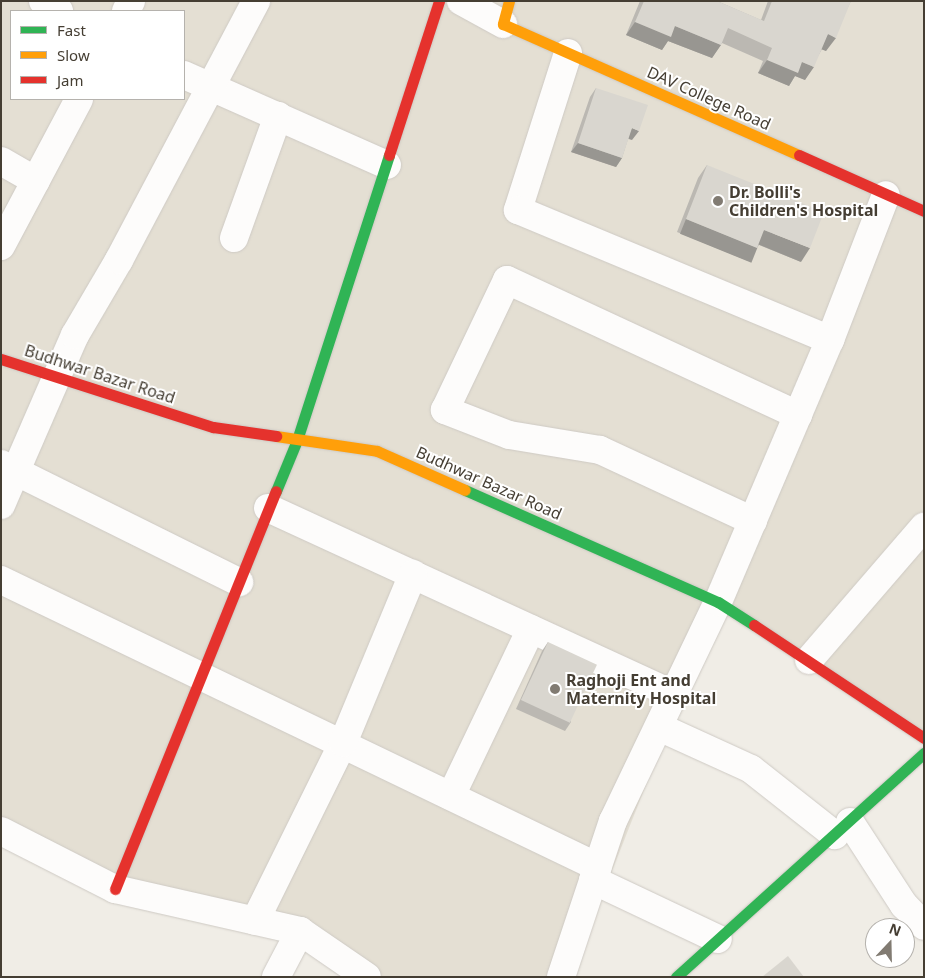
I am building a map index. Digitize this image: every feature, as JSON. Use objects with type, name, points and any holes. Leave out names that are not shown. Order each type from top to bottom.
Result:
[{"type":"main road","points":[[115,889],[297,440],[439,1]]},
{"type":"main road","name":"DAV College Road","points":[[506,13],[568,53],[924,211]]},
{"type":"main road","name":"Budhwar Bazar Road","points":[[1,359],[213,427],[377,451],[718,602],[809,660],[924,738]]},
{"type":"main road","points":[[676,977],[924,753]]},
{"type":"street","points":[[43,1],[57,10]]},
{"type":"street","points":[[1,505],[9,467],[58,378],[75,335],[119,260],[256,1]]},
{"type":"street","points":[[461,1],[506,13]]},
{"type":"street","points":[[568,53],[518,210],[830,340]]},
{"type":"street","points":[[185,75],[387,165]]},
{"type":"street","points":[[1,246],[79,100]]},
{"type":"street","points":[[234,238],[278,116]]},
{"type":"street","points":[[1,160],[36,181]]},
{"type":"street","points":[[561,977],[613,821],[660,727],[718,602],[830,340],[886,194]]},
{"type":"street","points":[[753,521],[600,450],[509,435],[445,410],[506,280],[798,415]]},
{"type":"street","points":[[9,467],[239,582]]},
{"type":"street","points":[[268,508],[674,694]]},
{"type":"street","points":[[809,660],[924,527]]},
{"type":"street","points":[[254,921],[343,743],[413,574]]},
{"type":"street","points":[[1,580],[451,796],[718,939]]},
{"type":"street","points":[[451,796],[531,629]]},
{"type":"street","points":[[660,727],[751,769],[842,828],[904,905],[924,926]]},
{"type":"street","points":[[1,831],[115,889],[300,931],[367,977]]},
{"type":"street","points":[[276,977],[300,931]]},
{"type":"shaded area","points":[[1,1],[924,1],[924,738],[718,603],[570,977],[367,977],[300,931],[115,889],[1,826]]},
{"type":"building","points":[[644,1],[717,1],[764,21],[772,1],[851,1],[836,38],[828,34],[814,67],[802,62],[798,73],[767,60],[772,48],[728,28],[721,45],[675,26],[671,37],[635,22]]},
{"type":"building","points":[[596,88],[648,105],[639,131],[632,128],[622,158],[578,143]]},
{"type":"building","points":[[707,165],[824,212],[810,248],[764,230],[757,248],[686,219]]},
{"type":"building","points":[[548,642],[597,665],[570,723],[521,700]]},
{"type":"building","points":[[788,956],[804,977],[762,977]]},
{"type":"traffic: fast","points":[[276,491],[297,440],[389,155]]},
{"type":"traffic: fast","points":[[465,490],[718,602],[754,625]]},
{"type":"traffic: fast","points":[[676,977],[924,753]]},
{"type":"traffic: slow","points":[[509,1],[503,24],[799,155]]},
{"type":"traffic: slow","points":[[276,436],[377,451],[465,490]]},
{"type":"traffic: jam","points":[[389,155],[439,1]]},
{"type":"traffic: jam","points":[[799,155],[924,211]]},
{"type":"traffic: jam","points":[[1,359],[213,427],[276,436]]},
{"type":"traffic: jam","points":[[115,889],[276,491]]},
{"type":"traffic: jam","points":[[754,625],[924,738]]},
{"type":"place","name":"Dr. Bolli's Children's Hospital","points":[[718,201]]},
{"type":"place","name":"Raghoji Ent and Maternity Hospital","points":[[555,689]]}]
